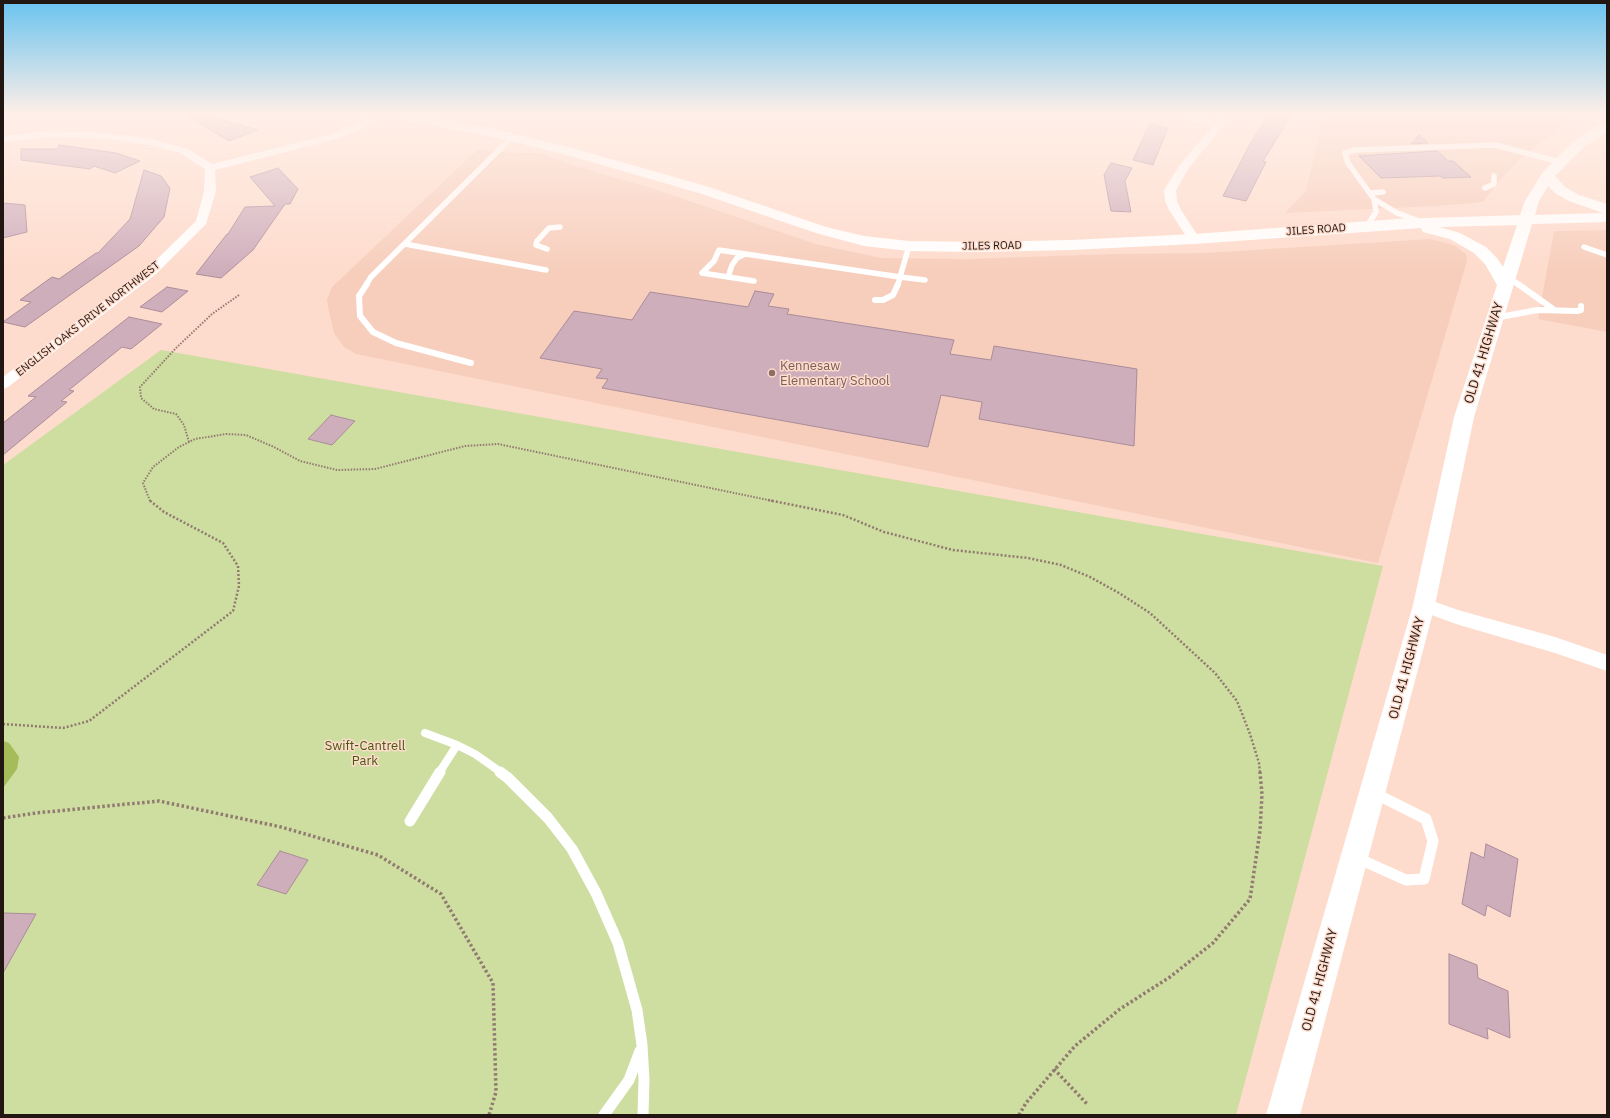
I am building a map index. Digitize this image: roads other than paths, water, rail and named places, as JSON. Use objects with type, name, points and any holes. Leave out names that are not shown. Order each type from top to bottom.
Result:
[{"type":"main road","name":"JILES ROAD","points":[[623,166],[674,181],[821,230],[864,241],[909,246],[977,247],[1071,245],[1194,239],[1399,224],[1607,217]]},
{"type":"main road","name":"OLD 41 HIGHWAY","points":[[1283,1115],[1424,605],[1464,418],[1532,201],[1547,176],[1556,166]]},
{"type":"main road","points":[[1547,176],[1560,190],[1574,198],[1607,209]]},
{"type":"main road","points":[[1399,224],[1443,232],[1468,242],[1491,261],[1507,281]]},
{"type":"street","points":[[207,166],[210,168],[217,166]]},
{"type":"street","points":[[1185,166],[1170,190],[1171,202],[1194,239]]},
{"type":"street","name":"ENGLISH OAKS DRIVE NORTHWEST","points":[[3,384],[152,271],[202,222],[210,191],[210,168]]},
{"type":"street","points":[[1424,605],[1456,617],[1555,645],[1607,663]]},
{"type":"lane","points":[[471,363],[396,344],[373,332],[360,316],[358,302],[363,287],[371,277],[483,166]]},
{"type":"lane","points":[[1351,166],[1374,198],[1397,213],[1424,223]]},
{"type":"lane","points":[[1485,188],[1494,184],[1494,176]]},
{"type":"lane","points":[[1370,193],[1383,192]]},
{"type":"lane","points":[[1367,226],[1376,212],[1374,198]]},
{"type":"lane","points":[[547,248],[536,245],[537,242],[549,228],[560,227]]},
{"type":"lane","points":[[405,244],[546,270]]},
{"type":"lane","points":[[874,300],[883,300],[893,295],[896,291],[909,246]]},
{"type":"lane","points":[[1584,247],[1607,255]]},
{"type":"lane","points":[[754,281],[702,273],[714,261],[719,250],[925,280]]},
{"type":"lane","points":[[728,277],[732,265],[737,258],[745,254]]},
{"type":"lane","points":[[1507,281],[1556,310]]},
{"type":"lane","points":[[1495,318],[1518,313],[1556,310],[1578,312],[1581,310],[1581,306]]},
{"type":"lane","points":[[425,733],[458,745],[481,758],[508,778],[536,804],[560,832],[572,849],[596,893],[618,943],[637,1010],[642,1045],[644,1080],[643,1115]]},
{"type":"lane","points":[[410,821],[458,745]]},
{"type":"lane","points":[[1354,856],[1406,880],[1424,879],[1433,841],[1426,819],[1372,792]]},
{"type":"lane","points":[[604,1115],[629,1080],[637,1062],[642,1045]]},
{"type":"place","name":"Kennesaw Elementary School","points":[[772,373]]},
{"type":"park label","name":"Swift-Cantrell Park","points":[[365,754]]}]
